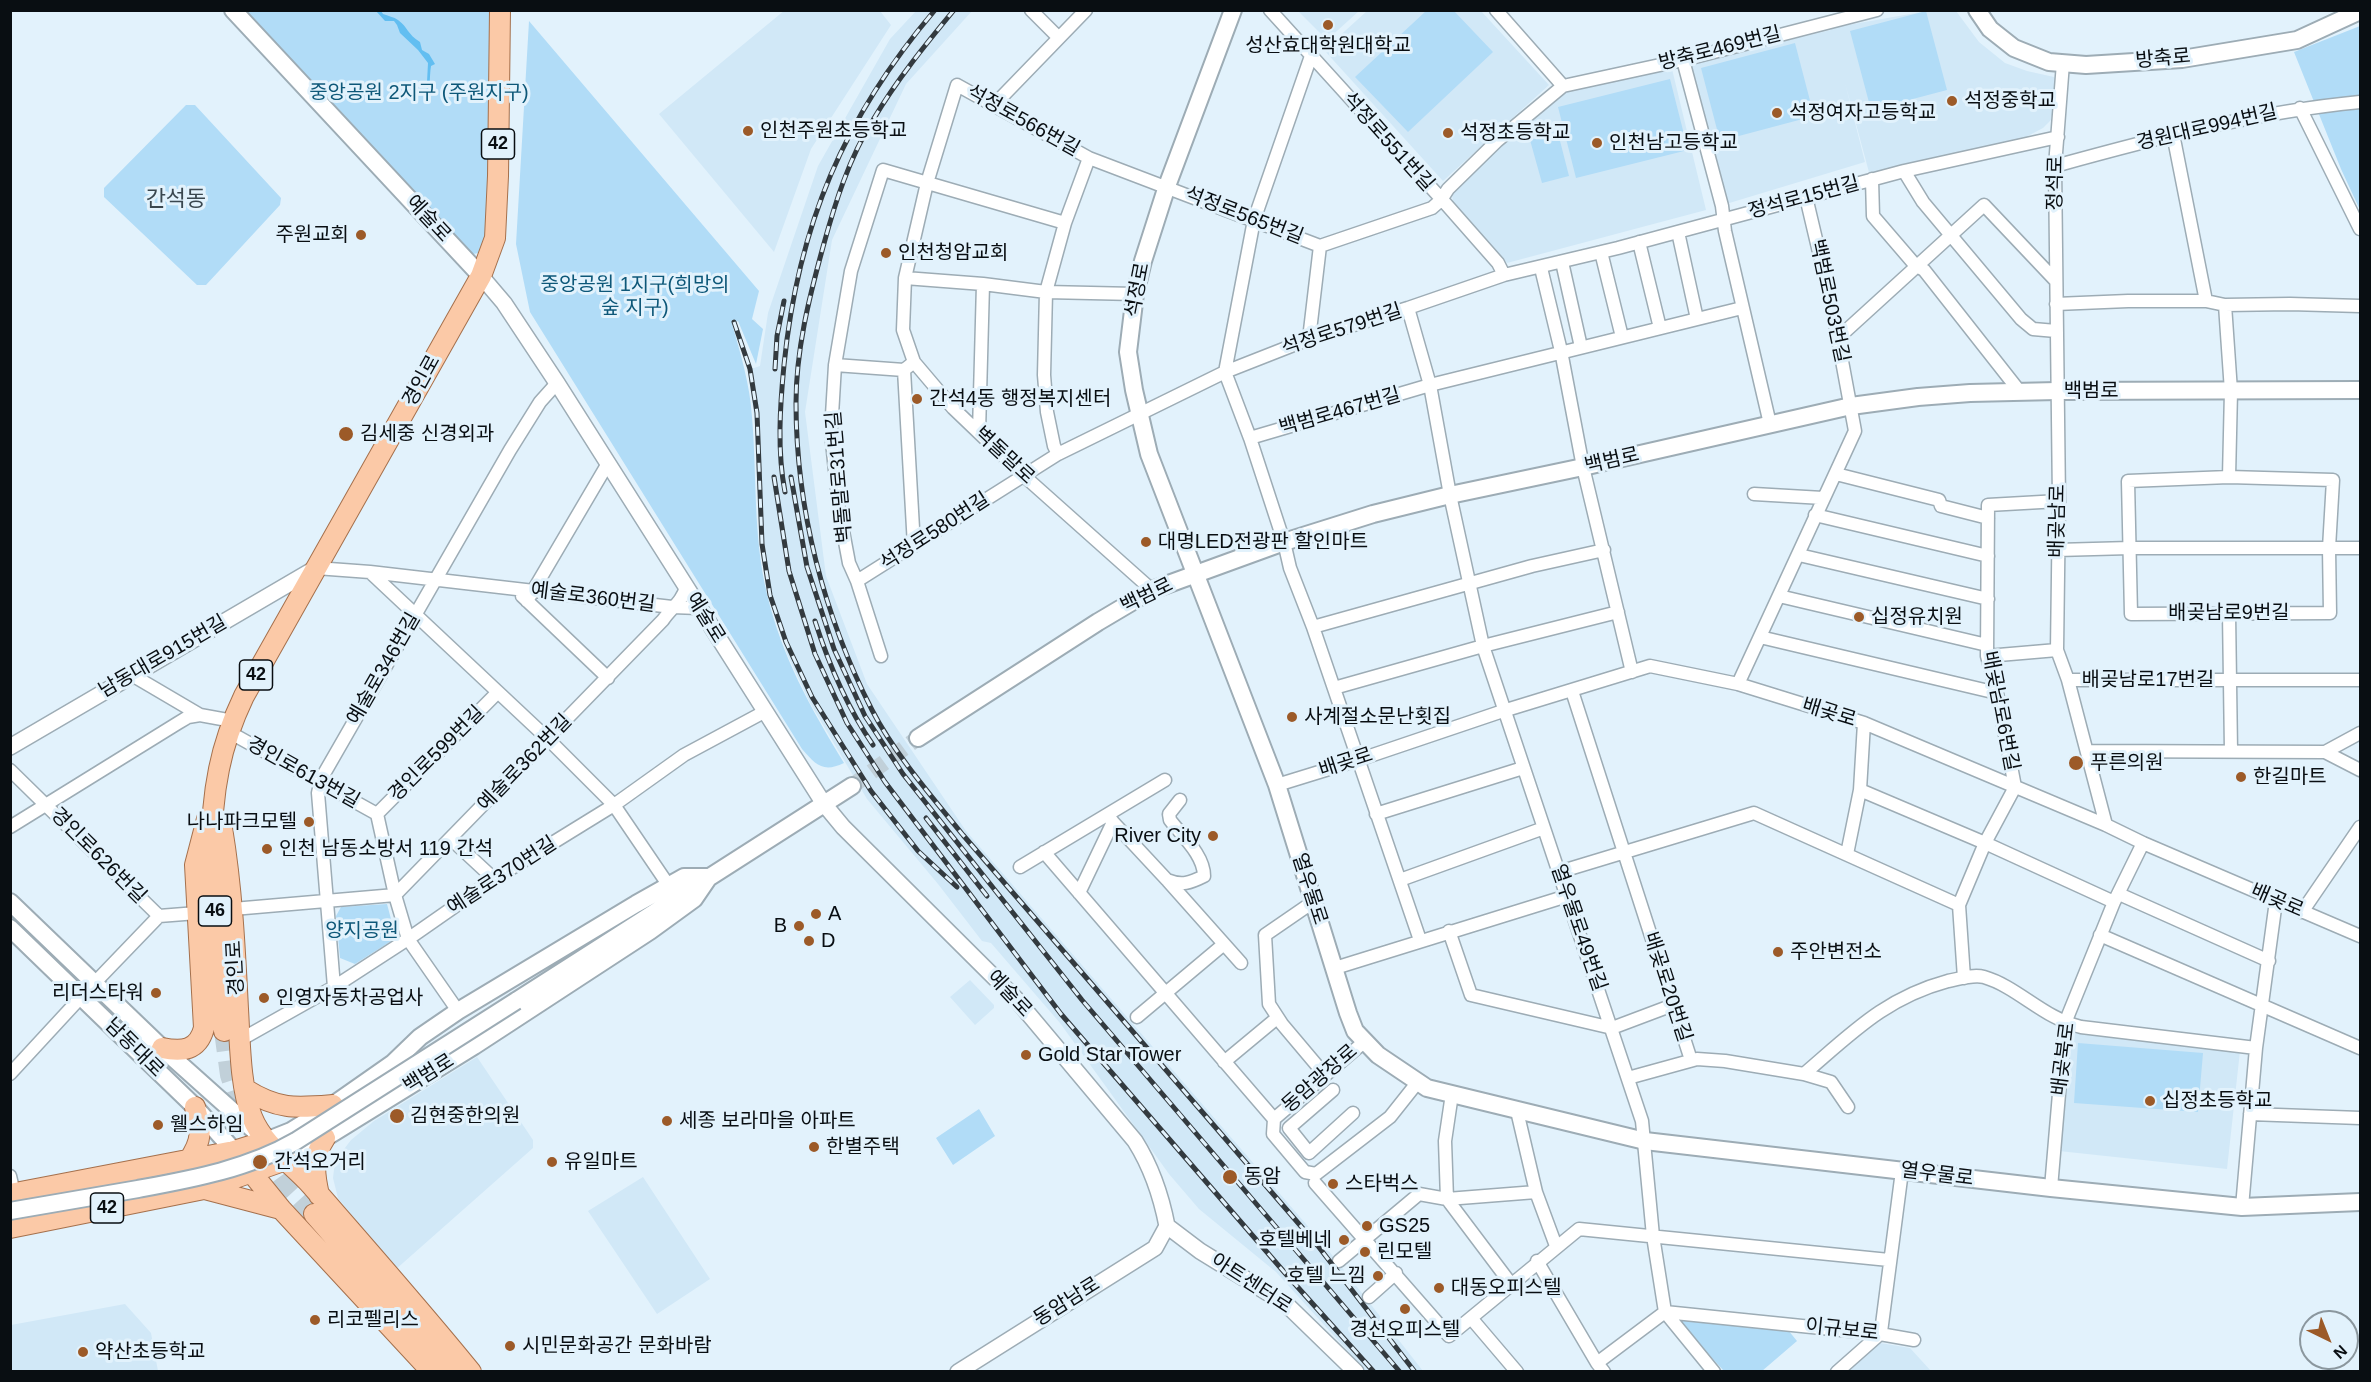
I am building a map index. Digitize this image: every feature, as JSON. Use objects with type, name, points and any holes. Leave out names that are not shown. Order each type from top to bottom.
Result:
[{"type":"main road","name":"예술로","points":[[233,10],[481,276]]},
{"type":"main road","name":"경인로","points":[[319,1203],[286,1160],[266,1141],[251,1116],[235,1033],[213,886],[216,790],[219,769],[231,726],[244,696],[481,276],[495,237],[500,10]]},
{"type":"main road","name":"석정로","points":[[1197,574],[1149,454],[1128,352],[1135,294],[1143,261],[1167,186],[1233,10]]},
{"type":"main road","name":"방축로","points":[[1977,10],[1990,29],[2014,48],[2049,62],[2086,64],[2182,59],[2297,40],[2361,11]]},
{"type":"main road","name":"백범로","points":[[918,738],[1098,622],[1152,590],[1284,542],[1373,514],[1450,495],[1851,406],[1970,393],[2361,390]]},
{"type":"main road","name":"열우물로","points":[[1197,574],[1277,785],[1355,1031],[1389,1064],[1417,1083],[1427,1088],[1517,1112],[1645,1141],[2051,1188],[2241,1207],[2361,1202]]},
{"type":"main road","name":"백범로","points":[[11,1194],[188,1179],[237,1167],[272,1154],[296,1141],[852,786]]},
{"type":"main road","name":"경인로","points":[[216,790],[232,909],[235,1033]]},
{"type":"main road","name":"경인로","points":[[204,1028],[195,865],[216,790]]},
{"type":"main road","name":"백범로","points":[[11,1194],[234,1151],[291,1131],[393,1063],[420,1037],[458,1011],[684,877],[709,877]]},
{"type":"main road","name":"백범로","points":[[10,1228],[204,1189],[286,1160],[326,1138],[474,1046],[680,911],[694,899],[709,877]]},
{"type":"main road","points":[[10,902],[162,1048],[266,1141]]},
{"type":"main road","name":"남동대로","points":[[10,928],[195,1107],[253,1173],[271,1207],[299,1228],[432,1371]]},
{"type":"main road","points":[[204,1028],[208,1035],[216,1039],[226,1039],[235,1033]]},
{"type":"main road","points":[[162,1048],[174,1051],[185,1050],[202,1038],[204,1028]]},
{"type":"main road","points":[[245,1089],[264,1101],[282,1106],[333,1105]]},
{"type":"main road","points":[[189,1160],[198,1146],[201,1135],[195,1107]]},
{"type":"main road","points":[[326,1138],[314,1164],[319,1203],[452,1371]]},
{"type":"main road","points":[[204,1189],[271,1207]]},
{"type":"main road","points":[[299,1228],[297,1221],[302,1208],[309,1202],[319,1203],[393,1278],[471,1371]]},
{"type":"street","points":[[1031,10],[1059,38]]},
{"type":"street","points":[[994,105],[1086,10]]},
{"type":"street","name":"석정로551번길","points":[[1270,10],[1498,263],[1504,275]]},
{"type":"street","points":[[1441,200],[1448,189],[1497,141],[1563,86],[1496,10]]},
{"type":"street","name":"방축로469번길","points":[[1563,86],[1683,60],[1877,10]]},
{"type":"street","points":[[1311,56],[1254,220],[1225,372],[1250,438],[1284,542],[1290,568],[1313,627],[1420,940]]},
{"type":"street","points":[[1683,60],[1722,206],[1742,308],[1770,424]]},
{"type":"street","name":"정석로","points":[[2057,391],[2055,166],[2063,63]]},
{"type":"street","name":"석정로566번길","points":[[957,85],[1089,158],[1167,186]]},
{"type":"street","name":"벽돌말로","points":[[957,85],[927,183],[905,278],[903,330],[909,366],[1023,475],[1152,590]]},
{"type":"street","name":"경원대로994번길","points":[[2055,166],[2173,134],[2300,108],[2361,102]]},
{"type":"street","points":[[2300,108],[2361,229]]},
{"type":"street","points":[[2173,134],[2206,302]]},
{"type":"street","name":"정석로15번길","points":[[1551,265],[1872,179],[2058,137]]},
{"type":"street","name":"석정로566번길","points":[[1058,454],[1054,446],[1047,412],[1044,375],[1046,292],[1065,223],[1089,158]]},
{"type":"street","name":"벽돌말로31번길","points":[[881,656],[849,563],[839,510],[831,432],[835,365],[851,271],[883,170],[927,183]]},
{"type":"street","points":[[1904,171],[1923,202],[2033,329],[2056,331]]},
{"type":"street","points":[[1872,179],[1873,216],[1916,266],[1924,270],[2020,393]]},
{"type":"street","points":[[927,183],[1065,223]]},
{"type":"street","name":"석정로565번길","points":[[1167,186],[1320,246],[1432,208],[1441,200]]},
{"type":"street","name":"백범로503번길","points":[[1738,684],[1855,431],[1838,338],[1806,197]]},
{"type":"street","points":[[1838,338],[1984,205],[2055,280]]},
{"type":"street","points":[[1678,232],[1697,319]]},
{"type":"street","points":[[1639,242],[1660,328]]},
{"type":"street","name":"석정로565번길","points":[[1309,339],[1320,246]]},
{"type":"street","points":[[1600,252],[1622,337]]},
{"type":"street","points":[[1551,265],[1581,346]]},
{"type":"street","points":[[1551,265],[1560,351],[1583,467],[1632,672]]},
{"type":"street","name":"석정로579번길","points":[[1139,413],[1225,372],[1309,339],[1504,275],[1551,265]]},
{"type":"street","name":"예술로","points":[[481,276],[504,303],[557,383],[824,804],[843,827],[1016,999],[1135,1141],[1147,1159],[1155,1179],[1167,1226]]},
{"type":"street","points":[[905,278],[1046,292],[1135,294]]},
{"type":"street","points":[[979,432],[983,284]]},
{"type":"street","points":[[2056,304],[2128,301],[2206,302],[2225,305],[2361,306]]},
{"type":"street","points":[[2225,305],[2231,391],[2229,477]]},
{"type":"street","name":"열우물로49번길","points":[[1408,308],[1430,385],[1450,495],[1483,646],[1642,1121],[1653,1236],[1665,1312]]},
{"type":"street","name":"백범로467번길","points":[[1250,438],[1430,385],[1560,351],[1742,308]]},
{"type":"street","points":[[835,365],[909,366],[914,546]]},
{"type":"street","name":"예술로346번길","points":[[334,987],[318,793],[320,784],[510,450],[540,402],[557,383]]},
{"type":"street","name":"배곶남로","points":[[2057,391],[2059,501],[2057,650],[2068,680],[2106,825]]},
{"type":"street","name":"석정로580번길","points":[[857,581],[1058,454],[1139,413]]},
{"type":"street","points":[[530,596],[607,465]]},
{"type":"street","points":[[1836,474],[1939,500],[1941,506],[1988,518],[1988,505],[2059,501]]},
{"type":"street","points":[[2130,548],[2128,481],[2229,477],[2333,480],[2329,548]]},
{"type":"street","points":[[1754,494],[1823,498]]},
{"type":"street","points":[[1815,515],[1988,556]]},
{"type":"street","name":"배곶남로6번길","points":[[1988,518],[1987,650],[2015,787]]},
{"type":"street","name":"배곶남로9번길","points":[[2130,548],[2131,614],[2330,613],[2329,548]]},
{"type":"street","points":[[2057,550],[2361,548]]},
{"type":"street","points":[[1313,627],[1388,604],[1532,566],[1604,550]]},
{"type":"street","points":[[1799,555],[1988,599]]},
{"type":"street","points":[[316,568],[370,572]]},
{"type":"street","name":"남동대로915번길","points":[[10,747],[316,568]]},
{"type":"street","name":"예술로360번길","points":[[370,572],[514,589],[530,596],[699,608]]},
{"type":"street","name":"경인로599번길","points":[[370,572],[614,805],[669,886]]},
{"type":"street","name":"예술로362번길","points":[[395,895],[663,620],[683,597],[686,587]]},
{"type":"street","name":"예술로360번길","points":[[530,596],[608,678]]},
{"type":"street","points":[[1779,596],[1987,650],[2057,650]]},
{"type":"street","points":[[1334,688],[1483,646],[1618,612]]},
{"type":"street","name":"배곶남로17번길","points":[[2229,613],[2229,680]]},
{"type":"street","points":[[1760,637],[1997,693]]},
{"type":"street","name":"배곶로","points":[[1277,785],[1503,711],[1650,666],[1738,684],[1864,723],[2361,936]]},
{"type":"street","points":[[132,675],[200,716],[231,726]]},
{"type":"street","name":"배곶남로17번길","points":[[2068,680],[2361,680]]},
{"type":"street","points":[[2229,680],[2231,751]]},
{"type":"street","name":"배곶로20번길","points":[[1572,691],[1691,1060],[1725,1061],[1804,1074],[1832,1082],[1848,1107]]},
{"type":"street","name":"경인로599번길","points":[[376,814],[497,693]]},
{"type":"street","name":"예술로370번길","points":[[235,1033],[334,987],[494,879],[614,805],[684,755],[764,712]]},
{"type":"street","points":[[10,827],[188,717],[200,716]]},
{"type":"street","points":[[1847,854],[1860,790],[1864,723]]},
{"type":"street","name":"경인로613번길","points":[[231,726],[320,784],[376,814],[408,939],[458,1011]]},
{"type":"street","points":[[2325,752],[2361,733]]},
{"type":"street","points":[[2087,751],[2325,752],[2361,770]]},
{"type":"street","points":[[1376,814],[1523,768]]},
{"type":"street","name":"경인로626번길","points":[[10,770],[159,916],[197,913]]},
{"type":"street","points":[[1020,867],[1044,852],[1111,818],[1165,780]]},
{"type":"street","points":[[1964,978],[1959,905],[1985,843],[2015,787]]},
{"type":"street","points":[[1860,790],[2269,961]]},
{"type":"street","points":[[1167,880],[1178,885],[1187,884],[1204,876],[1199,857],[1170,820],[1169,814],[1180,800]]},
{"type":"street","points":[[1559,872],[1754,813],[1959,905]]},
{"type":"street","points":[[1111,818],[1241,963]]},
{"type":"street","points":[[1079,893],[1111,818]]},
{"type":"street","points":[[2302,912],[2361,827]]},
{"type":"street","points":[[1400,880],[1544,828]]},
{"type":"street","points":[[451,839],[494,879]]},
{"type":"street","name":"배곶북로","points":[[2051,1188],[2065,1023],[2116,898],[2143,843]]},
{"type":"street","points":[[1044,852],[1274,1119]]},
{"type":"street","points":[[232,909],[395,895]]},
{"type":"street","points":[[1335,968],[1568,896]]},
{"type":"street","points":[[2241,1207],[2256,1048],[2276,901]]},
{"type":"street","points":[[1313,902],[1264,935],[1269,1004],[1277,1018],[1325,1075]]},
{"type":"street","points":[[11,1070],[159,916]]},
{"type":"street","name":"열우물로49번길","points":[[1449,931],[1471,995],[1611,1029]]},
{"type":"street","points":[[2100,935],[2361,1048]]},
{"type":"street","points":[[1137,1017],[1224,944]]},
{"type":"street","points":[[1804,1074],[1866,1021],[1891,1004],[1921,988],[1982,976],[2065,1023],[2081,1027],[2256,1048]]},
{"type":"street","points":[[1611,1029],[1673,1005]]},
{"type":"street","points":[[1224,1062],[1277,1018]]},
{"type":"street","name":"동암광장로","points":[[1326,1165],[1316,1174],[1305,1172],[1273,1134],[1274,1119],[1364,1042]]},
{"type":"street","points":[[1628,1078],[1691,1060]]},
{"type":"street","points":[[1313,1150],[1326,1165],[1390,1117],[1417,1083]]},
{"type":"street","points":[[1311,1087],[1311,1109]]},
{"type":"street","points":[[1333,1090],[1288,1128],[1309,1153],[1353,1113]]},
{"type":"street","points":[[1452,1094],[1445,1141],[1447,1199],[1511,1284]]},
{"type":"street","points":[[1517,1112],[1536,1192],[1556,1246]]},
{"type":"street","points":[[2250,1113],[2361,1118]]},
{"type":"street","name":"이규보로","points":[[1880,1333],[1902,1171]]},
{"type":"street","points":[[1315,1183],[1449,1336],[1579,1229],[1889,1260]]},
{"type":"street","points":[[1339,1261],[1419,1194],[1447,1199],[1536,1192]]},
{"type":"street","name":"동암남로","points":[[958,1371],[1155,1248],[1167,1226]]},
{"type":"street","name":"아트센터로","points":[[1167,1226],[1200,1251],[1286,1304],[1356,1371]]},
{"type":"street","points":[[1538,1261],[1600,1367],[1665,1312],[1714,1371]]},
{"type":"street","points":[[1369,1297],[1396,1273]]},
{"type":"street","name":"이규보로","points":[[1665,1312],[1880,1333],[1914,1340]]},
{"type":"street","points":[[1471,1318],[1517,1371]]},
{"type":"street","points":[[1837,1371],[1880,1333]]},
{"type":"shaded area","name":"인천주원초등학교","points":[[785,10],[880,11],[891,25],[811,149],[774,252],[659,114]]},
{"type":"shaded area","points":[[916,11],[972,11],[906,84],[832,240],[805,412],[826,576],[867,684],[966,831],[1325,1246],[1423,1371],[1366,1371],[1276,1272],[1199,1209],[1169,1174],[1060,1023],[991,943],[982,941],[867,799],[810,703],[787,654],[769,598],[760,540],[755,424],[748,370],[760,366],[768,313],[818,166],[890,39]]},
{"type":"shaded area","name":"성산효대학원대학교","points":[[1298,11],[1359,11],[1327,40]]},
{"type":"shaded area","name":"석정초등학교","points":[[1367,11],[1481,11],[1549,85],[1443,181],[1324,50]]},
{"type":"shaded area","points":[[1927,11],[1956,11],[1979,42],[2005,63],[2054,77],[2058,82],[2051,120],[2043,128],[2024,138],[1870,176],[1845,83],[1865,162],[1726,204],[1688,64],[1831,30],[1831,28]]},
{"type":"shaded area","name":"인천남고등학교","points":[[1672,69],[1706,210],[1507,263],[1453,203],[1452,194],[1557,93]]},
{"type":"shaded area","points":[[970,980],[994,1005],[994,1008],[975,1025],[950,997]]},
{"type":"shaded area","name":"십정초등학교","points":[[2073,1033],[2240,1051],[2227,1169],[2059,1151]]},
{"type":"shaded area","points":[[477,1057],[533,1140],[533,1148],[395,1270],[338,1198],[333,1178],[335,1161],[351,1140],[374,1121]]},
{"type":"shaded area","points":[[643,1177],[710,1279],[657,1314],[588,1211]]},
{"type":"shaded area","name":"약산초등학교","points":[[125,1304],[151,1333],[158,1371],[11,1371],[11,1325]]},
{"type":"shaded area","points":[[1880,1343],[1910,1348],[1931,1371],[1847,1372]]},
{"type":"green space","name":"중앙공원 2지구 (주원지구)","points":[[233,11],[500,11],[495,238],[481,252],[469,254]]},
{"type":"green space","points":[[1426,11],[1454,11],[1493,52],[1408,132],[1355,77]]},
{"type":"green space","points":[[1926,11],[1947,90],[1871,110],[1850,31]]},
{"type":"green space","name":"중앙공원 1지구(희망의 숲 지구)","points":[[529,21],[759,291],[752,319],[763,329],[756,364],[738,321],[732,324],[745,370],[751,405],[759,550],[773,617],[798,681],[844,763],[837,766],[820,766],[802,749],[530,312],[516,244]]},
{"type":"green space","points":[[2360,26],[2360,210],[2294,52]]},
{"type":"green space","points":[[1795,43],[1814,116],[1720,141],[1701,68]]},
{"type":"green space","points":[[1670,79],[1688,150],[1576,178],[1558,107]]},
{"type":"green space","points":[[186,105],[195,105],[281,198],[280,205],[206,285],[197,285],[104,197],[104,188]]},
{"type":"green space","points":[[1558,133],[1569,176],[1542,183],[1530,140]]},
{"type":"green space","name":"양지공원","points":[[387,904],[396,938],[355,964],[340,958],[336,916],[341,907]]},
{"type":"green space","points":[[2078,1043],[2203,1053],[2198,1112],[2074,1103]]},
{"type":"green space","points":[[979,1109],[995,1136],[953,1165],[936,1138]]},
{"type":"green space","points":[[1675,1318],[1788,1330],[1797,1341],[1762,1371],[1724,1371]]},
{"type":"water","points":[[376,11],[381,11],[401,23],[420,42],[422,50],[429,54],[435,64],[431,66],[426,101],[428,63],[400,33],[394,21],[385,21]]},
{"type":"tunnel","points":[[852,786],[918,738]]},
{"type":"tunnel","points":[[224,1031],[230,1075],[245,1121]]},
{"type":"tunnel","points":[[263,1152],[283,1180],[314,1214]]},
{"type":"railway","points":[[785,492],[780,445],[784,365],[791,314],[814,219],[851,132],[903,50],[935,10]]},
{"type":"railway","points":[[954,10],[891,91],[864,135],[832,214],[808,305],[798,363],[797,443],[807,522],[827,600],[855,674],[872,710],[914,774],[963,835],[1318,1246],[1415,1372]]},
{"type":"railway","points":[[775,369],[777,336],[784,301]]},
{"type":"railway","points":[[734,322],[750,369],[757,413],[762,544],[770,595],[786,642],[812,697],[871,791],[918,851],[957,887]]},
{"type":"railway","points":[[774,477],[789,571],[815,654],[847,723],[885,782],[1061,1014],[1285,1273],[1374,1372]]},
{"type":"railway","points":[[791,477],[807,567],[834,649],[865,716],[903,774],[1082,1000],[1400,1372]]},
{"type":"railway","points":[[815,621],[840,685],[873,745]]},
{"type":"railway","points":[[926,818],[987,896]]},
{"type":"place","name":"성산효대학원대학교","points":[[1328,25]]},
{"type":"place","name":"석정중학교","points":[[1952,101]]},
{"type":"place","name":"석정여자고등학교","points":[[1777,113]]},
{"type":"place","name":"인천주원초등학교","points":[[748,131]]},
{"type":"place","name":"석정초등학교","points":[[1448,133]]},
{"type":"place","name":"인천남고등학교","points":[[1597,143]]},
{"type":"place","name":"주원교회","points":[[361,235]]},
{"type":"place","name":"인천청암교회","points":[[886,253]]},
{"type":"place","name":"간석4동 행정복지센터","points":[[917,399]]},
{"type":"place","name":"김세중 신경외과","points":[[346,434]]},
{"type":"place","name":"대명LED전광판 할인마트","points":[[1146,542]]},
{"type":"place","name":"십정유치원","points":[[1859,617]]},
{"type":"place","name":"사계절소문난횟집","points":[[1292,717]]},
{"type":"place","name":"푸른의원","points":[[2076,763]]},
{"type":"place","name":"한길마트","points":[[2241,777]]},
{"type":"place","name":"나나파크모텔","points":[[309,822]]},
{"type":"place","name":"River City","points":[[1213,836]]},
{"type":"place","name":"인천 남동소방서 119 간석","points":[[267,849]]},
{"type":"place","name":"A","points":[[816,914]]},
{"type":"place","name":"B","points":[[799,926]]},
{"type":"place","name":"D","points":[[809,941]]},
{"type":"place","name":"주안변전소","points":[[1778,952]]},
{"type":"place","name":"리더스타워","points":[[156,993]]},
{"type":"place","name":"인영자동차공업사","points":[[264,998]]},
{"type":"place","name":"Gold Star Tower","points":[[1026,1055]]},
{"type":"place","name":"십정초등학교","points":[[2150,1101]]},
{"type":"place","name":"김현중한의원","points":[[397,1116]]},
{"type":"place","name":"세종 보라마을 아파트","points":[[667,1121]]},
{"type":"place","name":"웰스하임","points":[[158,1125]]},
{"type":"place","name":"한별주택","points":[[814,1147]]},
{"type":"place","name":"간석오거리","points":[[260,1162]]},
{"type":"place","name":"유일마트","points":[[552,1162]]},
{"type":"place","name":"동암","points":[[1230,1177]]},
{"type":"place","name":"스타벅스","points":[[1333,1184]]},
{"type":"place","name":"GS25","points":[[1367,1226]]},
{"type":"place","name":"호텔베네","points":[[1344,1240]]},
{"type":"place","name":"린모텔","points":[[1365,1252]]},
{"type":"place","name":"호텔 느낌","points":[[1378,1276]]},
{"type":"place","name":"대동오피스텔","points":[[1439,1288]]},
{"type":"place","name":"경선오피스텔","points":[[1405,1309]]},
{"type":"place","name":"리코펠리스","points":[[315,1320]]},
{"type":"place","name":"시민문화공간 문화바람","points":[[510,1346]]},
{"type":"place","name":"약산초등학교","points":[[83,1352]]},
{"type":"district","name":"간석동","points":[[176,200]]}]
